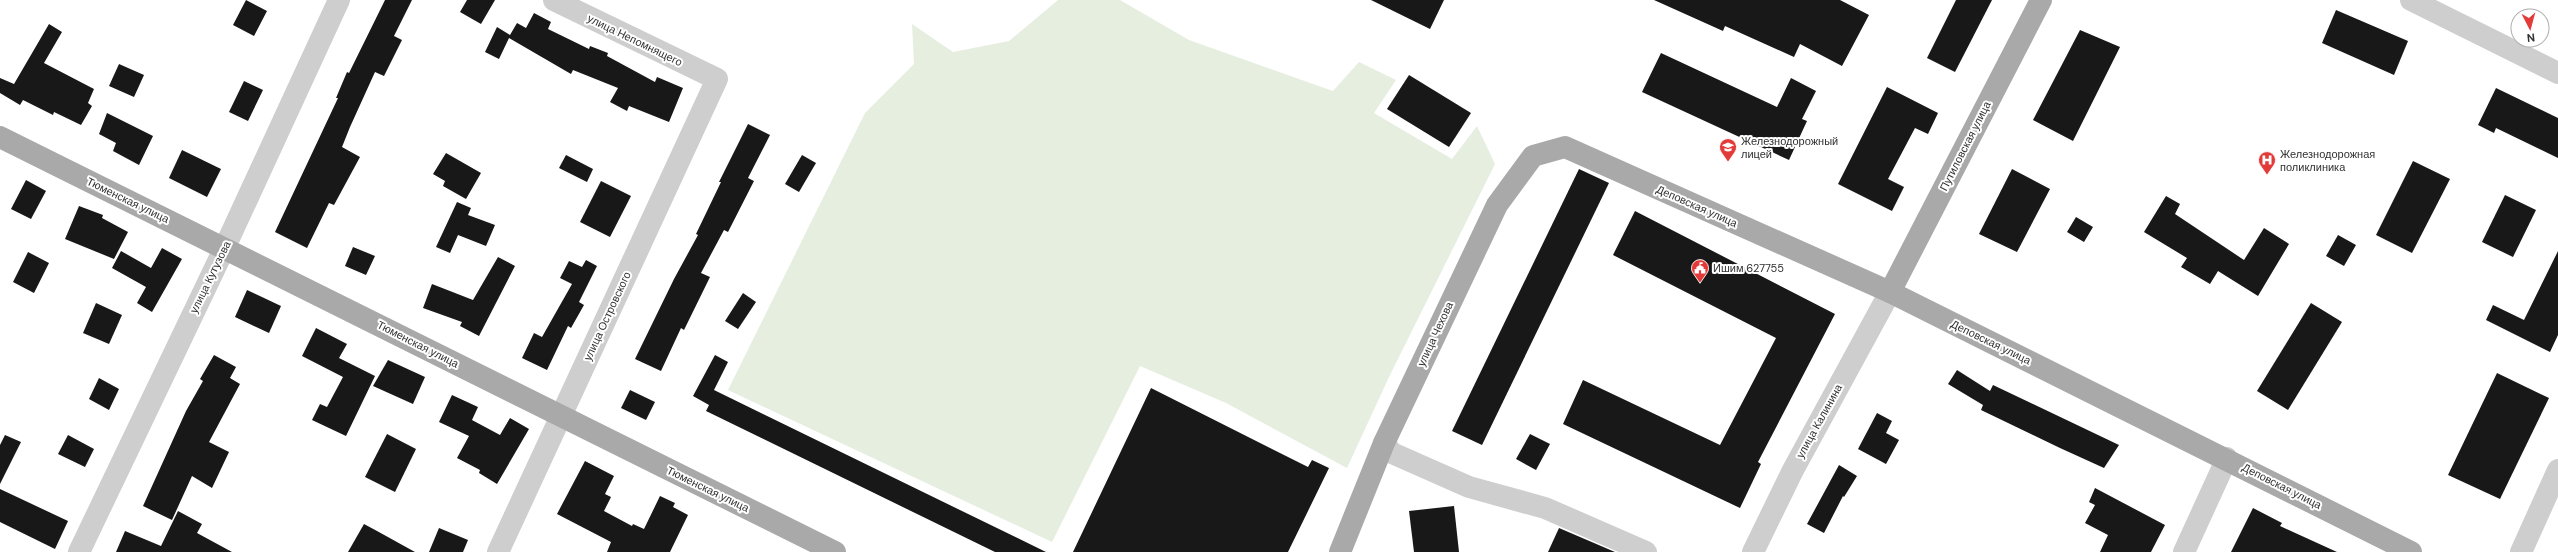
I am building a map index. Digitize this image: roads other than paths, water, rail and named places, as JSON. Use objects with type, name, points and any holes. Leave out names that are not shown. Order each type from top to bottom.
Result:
[{"type":"main road","name":"Путиловская улица","points":[[1890,292],[2041,0]]},
{"type":"main road","name":"Тюменская улица","points":[[0,138],[225,247],[561,417],[835,552]]},
{"type":"main road","name":"Деповская улица","points":[[1565,147],[1890,292],[2227,458],[2411,552]]},
{"type":"main road","name":"улица Чехова","points":[[1340,552],[1384,443],[1497,205],[1532,156],[1565,147]]},
{"type":"street","name":"улица Кутузова","points":[[78,552],[225,247],[339,0]]},
{"type":"street","name":"улица Непомнящего","points":[[554,0],[717,79]]},
{"type":"street","points":[[2411,0],[2558,73]]},
{"type":"street","name":"улица Островского","points":[[498,552],[717,79]]},
{"type":"street","name":"улица Калинина","points":[[1753,552],[1793,470],[1890,292]]},
{"type":"street","points":[[1384,443],[1392,453],[1469,487],[1545,508],[1646,552]]},
{"type":"street","points":[[2184,552],[2227,458]]},
{"type":"street","points":[[2520,552],[2558,470]]},
{"type":"place","name":"Железнодорожный лицей","points":[[1728,162]]},
{"type":"place","name":"Железнодорожная поликлиника","points":[[2267,175]]},
{"type":"place","name":"Ишим 627755","points":[[1700,283]]}]
